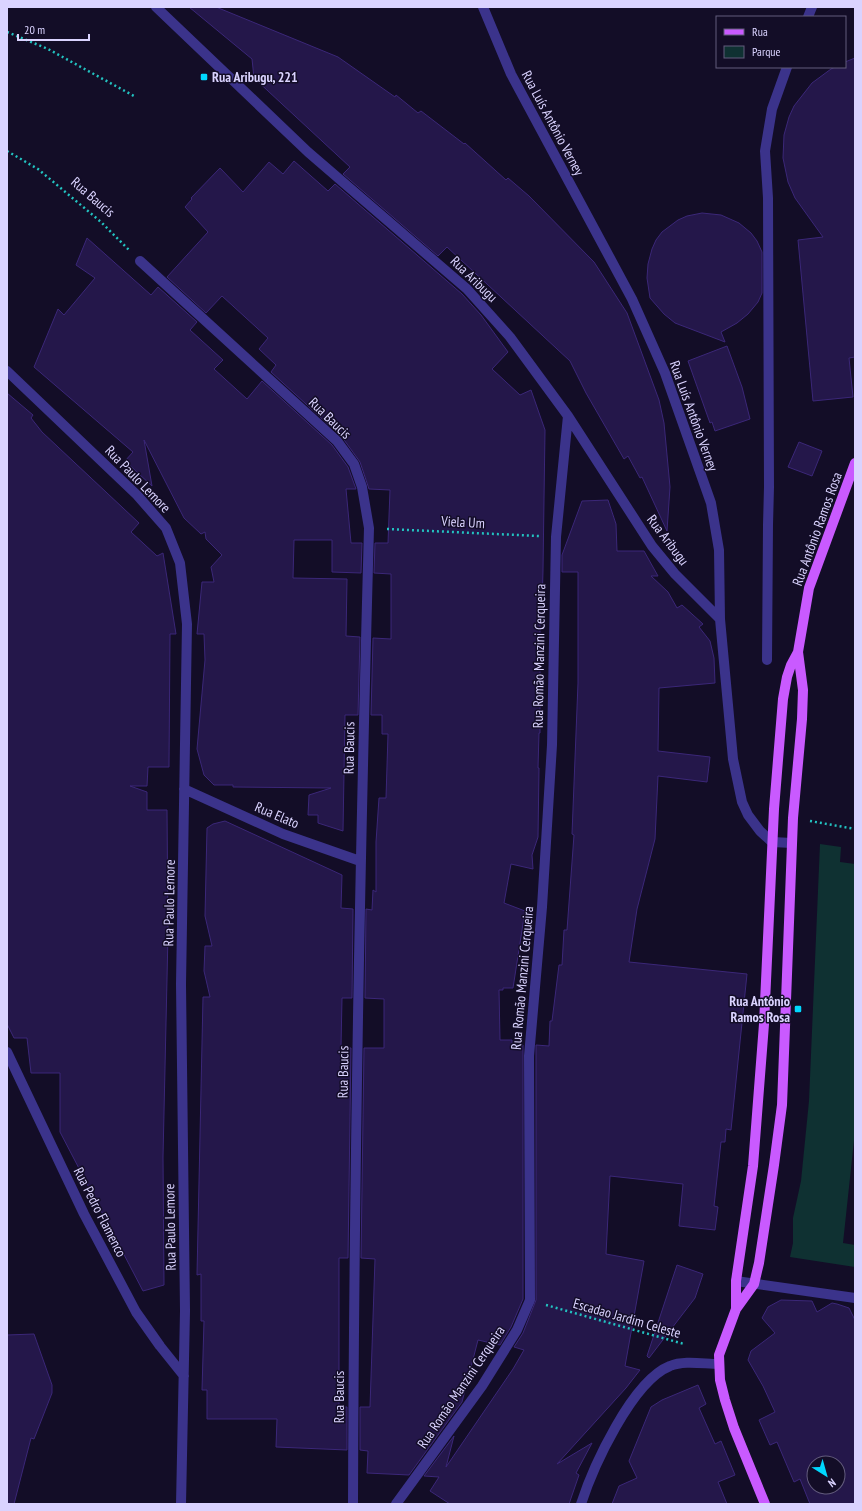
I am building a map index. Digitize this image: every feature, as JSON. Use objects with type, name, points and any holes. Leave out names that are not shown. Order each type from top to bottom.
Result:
[{"type":"main road","name":"Rua Antônio Ramos Rosa","points":[[719,1359],[736,1308],[754,1284],[759,1263],[782,1104],[793,818],[803,690],[798,652],[809,588],[855,463]]},
{"type":"main road","name":"Rua Antônio Ramos Rosa","points":[[736,1308],[736,1281],[752,1166],[764,1024],[772,842],[783,700],[787,677],[798,652]]},
{"type":"main road","points":[[719,1359],[725,1400],[734,1428],[766,1504]]},
{"type":"street","name":"Rua Aribugu","points":[[156,7],[308,152],[467,289],[510,336],[568,416],[652,546],[675,574],[720,619]]},
{"type":"street","name":"Rua Luís Antônio Verney","points":[[483,7],[511,74],[632,299],[665,373],[711,503],[719,550],[720,619],[733,759],[742,802],[756,825],[772,842]]},
{"type":"street","points":[[767,660],[769,487],[768,198],[765,151],[772,109],[787,68]]},
{"type":"street","name":"Rua Baucis","points":[[140,261],[337,441],[354,464],[362,487],[369,528],[360,861],[354,1247],[353,1504]]},
{"type":"street","name":"Rua Paulo Lemore","points":[[7,371],[137,495],[166,528],[180,563],[187,624],[181,984],[185,1311],[181,1504]]},
{"type":"street","name":"Rua Romão Manzini Cerqueira","points":[[396,1504],[482,1386],[517,1330],[530,1300],[529,1056],[542,907],[552,745],[556,537],[568,416]]},
{"type":"street","name":"Rua Elato","points":[[184,789],[283,834],[360,861]]},
{"type":"street","points":[[772,842],[792,843]]},
{"type":"street","name":"Rua Pedro Flamenco","points":[[7,1052],[84,1214],[136,1312],[184,1376]]},
{"type":"street","points":[[736,1281],[855,1298]]},
{"type":"street","points":[[581,1504],[587,1485],[627,1406],[656,1374],[670,1366],[680,1363],[719,1359]]},
{"type":"path","points":[[7,32],[48,49],[134,96]]},
{"type":"path","name":"Rua Baucis","points":[[7,151],[38,168],[102,222],[140,261]]},
{"type":"path","name":"Viela Um","points":[[369,528],[556,537]]},
{"type":"path","points":[[793,818],[855,829]]},
{"type":"path","name":"Escadao Jardim Celeste","points":[[530,1300],[689,1346]]},
{"type":"green space","points":[[820,844],[841,847],[840,862],[855,864],[855,1131],[843,1243],[855,1245],[855,1267],[790,1257],[793,1243],[793,1218],[801,1181],[809,1101]]},
{"type":"building","points":[[189,7],[216,7],[338,57],[395,97],[396,95],[418,113],[421,111],[464,144],[465,143],[506,180],[508,178],[529,196],[594,262],[627,313],[659,400],[664,423],[670,487],[667,531],[642,477],[640,478],[628,456],[624,459],[586,393],[570,361],[447,247],[438,256],[343,174],[350,167],[254,78],[252,59]]},
{"type":"building","points":[[855,58],[855,357],[849,358],[853,397],[813,401],[798,240],[823,237],[795,198],[788,182],[783,158],[784,135],[794,106],[812,83],[833,68],[846,68],[846,62]]},
{"type":"building","points":[[294,161],[328,191],[335,184],[462,294],[481,315],[508,352],[492,369],[520,395],[531,390],[545,430],[542,606],[540,606],[538,837],[532,855],[533,869],[511,864],[504,903],[525,911],[513,988],[503,988],[503,990],[499,990],[500,1040],[512,1040],[512,1045],[523,1045],[523,1299],[511,1327],[500,1345],[478,1340],[462,1402],[409,1475],[367,1473],[368,1451],[360,1450],[360,1407],[370,1407],[375,1259],[361,1258],[364,1048],[384,1048],[384,999],[365,998],[366,909],[372,910],[373,890],[376,892],[376,842],[379,798],[386,798],[388,734],[382,734],[382,715],[371,715],[373,638],[391,639],[391,574],[374,573],[375,543],[388,543],[390,490],[369,489],[360,462],[342,437],[271,372],[276,365],[259,349],[268,338],[222,296],[206,313],[167,277],[208,232],[185,207],[192,199],[191,198],[220,168],[243,192],[269,162],[283,174]]},
{"type":"building","points":[[702,213],[721,215],[739,223],[751,233],[762,252],[762,293],[758,302],[748,314],[737,323],[721,332],[725,342],[675,323],[664,314],[650,298],[647,278],[648,264],[656,240],[662,232],[678,220],[687,216]]},
{"type":"building","points":[[87,238],[151,295],[158,287],[197,322],[190,330],[223,360],[214,369],[247,399],[262,381],[332,445],[348,467],[356,489],[346,489],[351,543],[362,543],[361,573],[332,572],[332,540],[294,540],[293,578],[347,579],[346,636],[360,637],[358,715],[345,715],[343,831],[318,823],[318,815],[308,815],[309,795],[331,788],[233,787],[233,785],[214,785],[204,775],[197,749],[205,660],[204,634],[197,634],[202,582],[214,582],[211,567],[222,555],[206,539],[205,532],[201,534],[184,518],[144,440],[152,486],[125,461],[133,452],[34,367],[58,309],[64,315],[95,278],[76,265]]},
{"type":"building","points":[[727,346],[742,387],[750,419],[715,431],[712,422],[710,423],[688,361]]},
{"type":"building","points":[[7,393],[33,415],[31,418],[42,432],[139,523],[131,532],[157,556],[163,553],[176,634],[170,634],[169,767],[148,767],[147,786],[130,786],[147,792],[147,810],[167,810],[168,934],[163,1157],[164,1285],[143,1291],[60,1132],[60,1073],[31,1073],[27,1038],[14,1038],[7,1024]]},
{"type":"building","points":[[799,442],[822,451],[812,476],[788,467]]},
{"type":"building","points":[[608,500],[616,524],[617,551],[644,551],[658,576],[651,576],[668,592],[677,608],[682,605],[703,624],[699,627],[710,641],[714,658],[715,683],[659,688],[658,751],[710,757],[707,782],[658,776],[655,839],[637,909],[629,962],[747,974],[731,1130],[726,1129],[725,1142],[721,1142],[714,1206],[718,1207],[715,1230],[679,1226],[683,1184],[610,1176],[606,1254],[644,1261],[625,1366],[640,1370],[626,1388],[557,1464],[592,1443],[576,1473],[579,1475],[569,1504],[450,1504],[430,1491],[439,1477],[424,1476],[454,1436],[446,1467],[513,1369],[524,1350],[514,1347],[523,1333],[536,1300],[536,1045],[549,1046],[550,1021],[552,1021],[559,965],[562,965],[564,930],[567,930],[574,835],[572,834],[578,683],[578,572],[562,572],[562,555],[582,501]]},
{"type":"building","points":[[225,821],[342,875],[341,908],[353,909],[352,998],[342,998],[341,1047],[351,1048],[348,1258],[339,1258],[339,1407],[347,1407],[347,1450],[276,1447],[277,1419],[207,1419],[207,1390],[202,1390],[204,1321],[201,1321],[201,1274],[197,1275],[203,997],[210,997],[204,971],[205,946],[212,946],[205,916],[207,828],[213,824]]},
{"type":"building","points":[[677,1265],[703,1274],[695,1298],[649,1358],[647,1356]]},
{"type":"building","points":[[781,1300],[812,1301],[817,1312],[832,1303],[837,1304],[849,1308],[855,1320],[855,1504],[810,1504],[806,1495],[846,1495],[846,1455],[806,1455],[806,1494],[800,1479],[794,1482],[777,1442],[770,1445],[759,1420],[775,1412],[763,1386],[748,1360],[751,1351],[775,1333],[762,1318],[768,1307]]},
{"type":"building","points":[[34,1334],[52,1385],[52,1393],[34,1439],[31,1438],[14,1504],[7,1504],[7,1335]]},
{"type":"building","points":[[698,1385],[706,1404],[699,1408],[715,1444],[721,1441],[735,1475],[718,1482],[727,1504],[612,1504],[619,1486],[637,1478],[629,1461],[651,1407],[662,1400]]},
{"type":"place","name":"Rua Aribugu, 221","points":[[204,77]]},
{"type":"place","name":"Rua Antônio Ramos Rosa","points":[[798,1009]]}]
